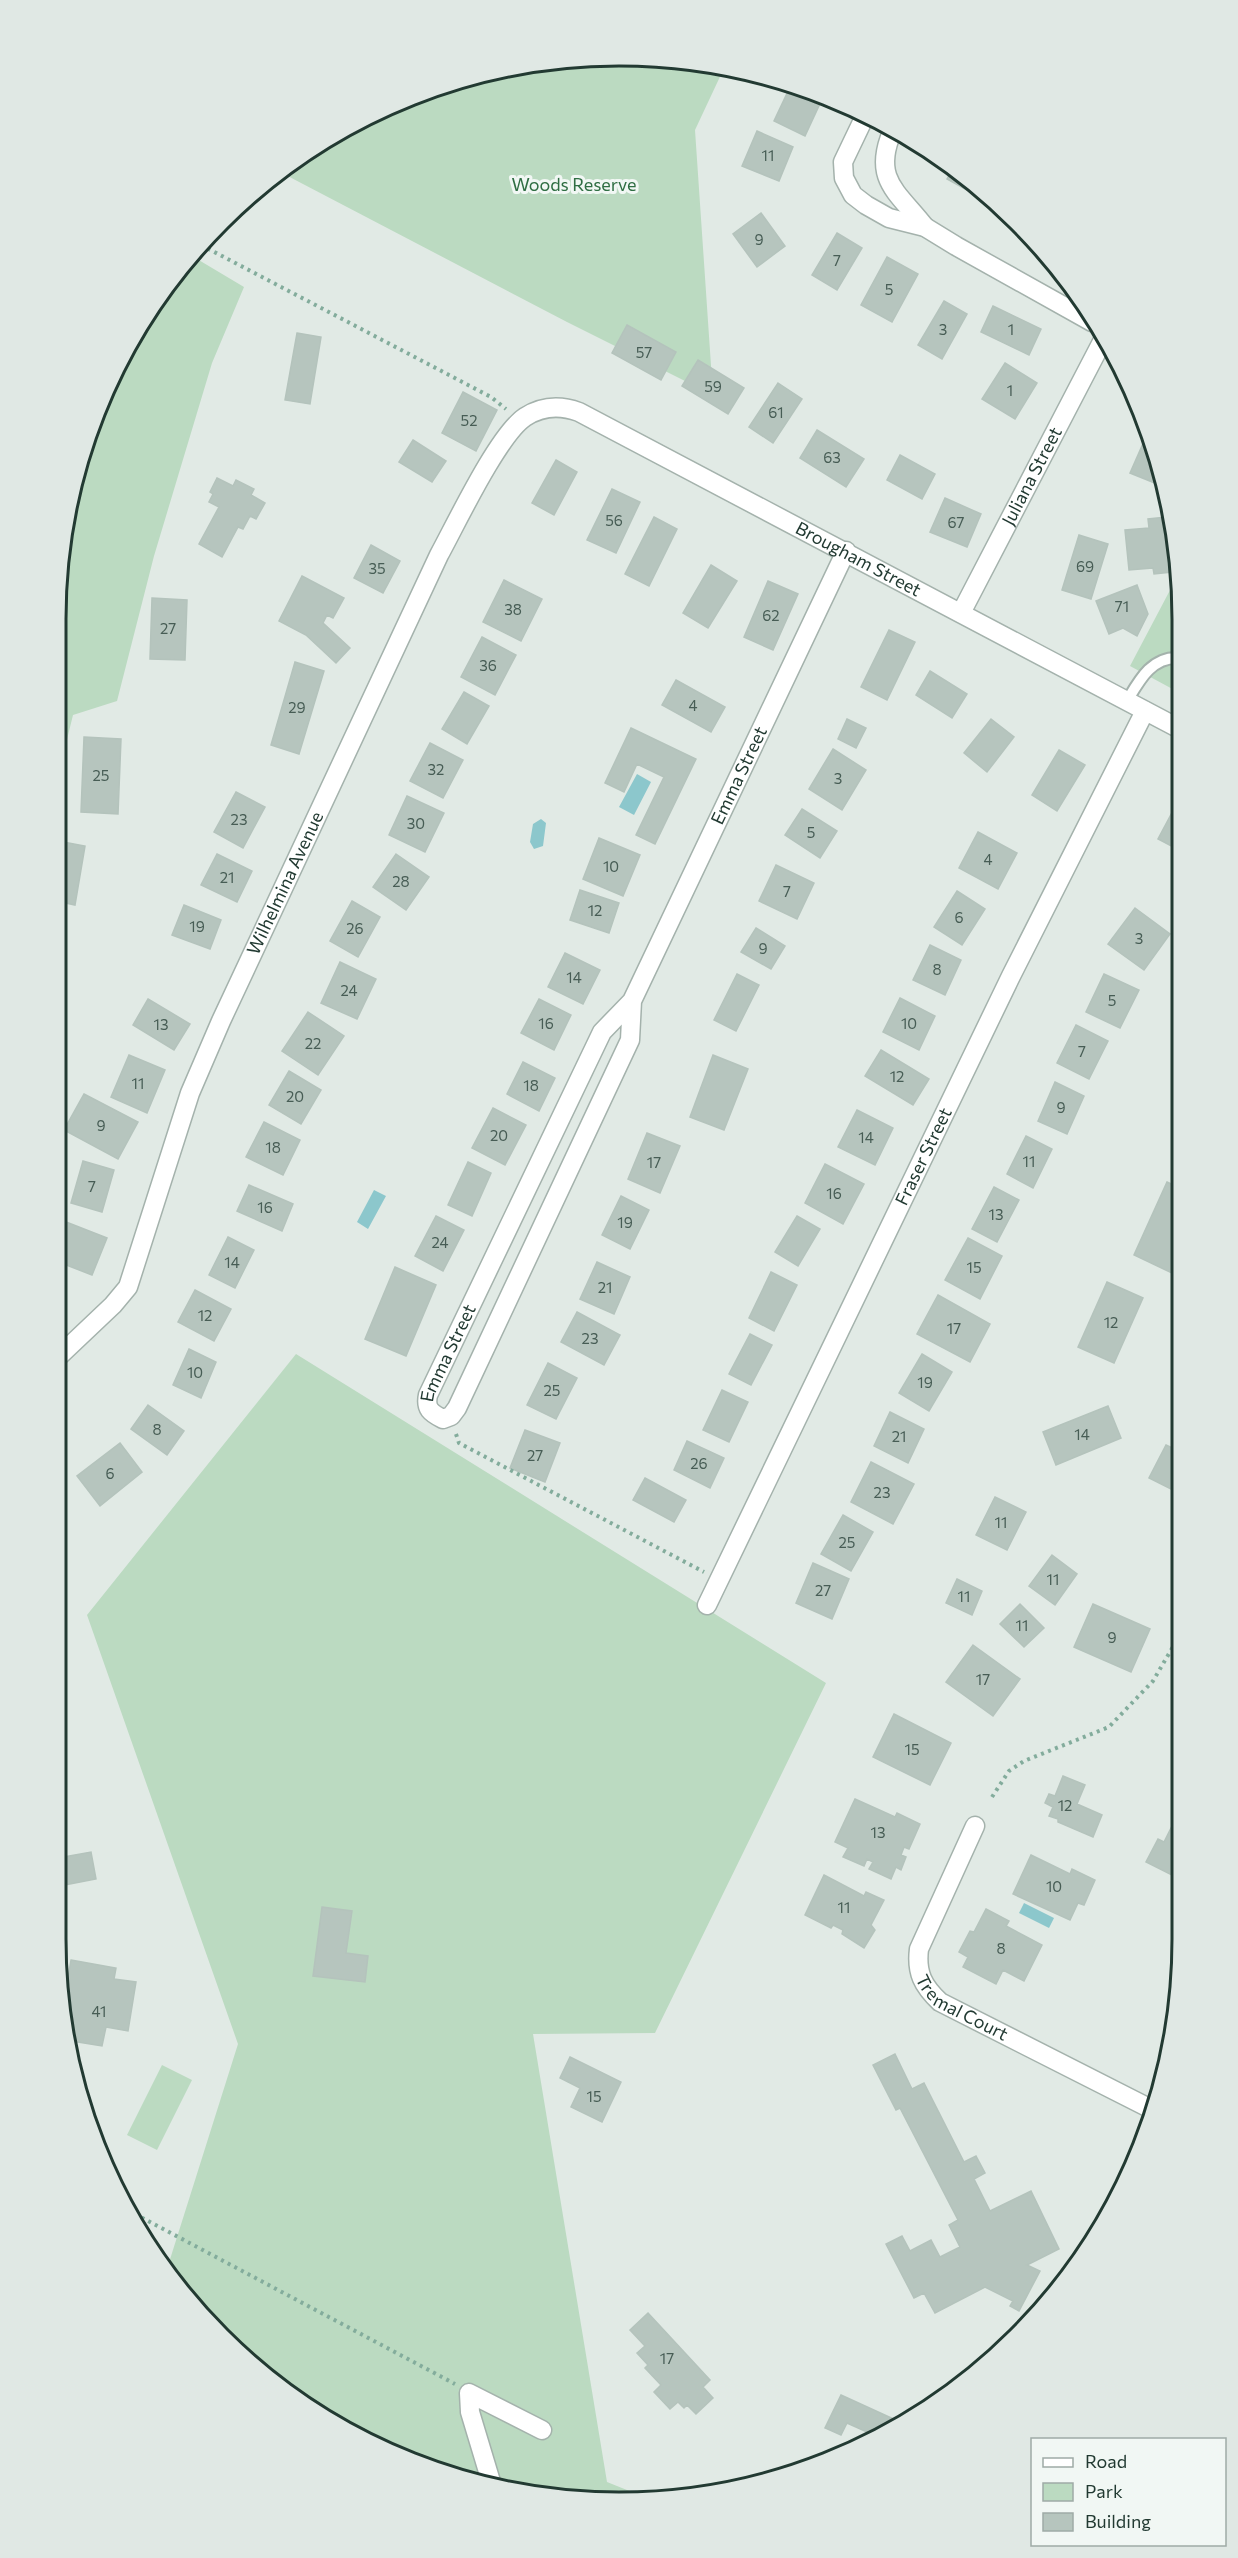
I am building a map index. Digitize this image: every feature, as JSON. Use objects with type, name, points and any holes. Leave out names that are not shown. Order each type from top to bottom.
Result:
[{"type":"street","points":[[862,122],[843,162],[844,178],[854,195],[889,218],[925,227],[1082,316]]},
{"type":"street","points":[[890,137],[885,150],[885,172],[894,191],[925,227]]},
{"type":"street","name":"Juliana Street","points":[[962,613],[1100,346]]},
{"type":"street","name":"Brougham Street","points":[[527,417],[555,407],[579,412],[1172,725]]},
{"type":"street","name":"Wilhelmina Avenue","points":[[66,1350],[113,1305],[128,1287],[190,1093],[221,1021],[439,555],[499,449],[527,417]]},
{"type":"street","name":"Emma Street","points":[[632,1001],[630,1040],[452,1416],[443,1419],[430,1412],[426,1404],[428,1395],[602,1032],[632,1001],[846,551]]},
{"type":"street","name":"Fraser Street","points":[[707,1605],[1011,976],[1145,711]]},
{"type":"street","name":"Tremal Court","points":[[975,1826],[919,1949],[917,1963],[920,1978],[928,1991],[940,2002],[1146,2106]]},
{"type":"street","points":[[489,2476],[470,2412],[469,2393],[542,2430]]},
{"type":"lane","points":[[1127,701],[1143,674],[1158,662],[1172,659]]},
{"type":"path","points":[[208,249],[527,417]]},
{"type":"path","points":[[452,1416],[459,1443],[718,1579]]},
{"type":"path","points":[[992,1797],[1009,1771],[1024,1761],[1109,1727],[1153,1681],[1172,1649]]},
{"type":"path","points":[[142,2218],[469,2393]]},
{"type":"green space","name":"Woods Reserve","points":[[583,67],[655,67],[720,76],[695,130],[713,395],[567,322],[288,176],[374,123],[441,95],[476,85],[511,77]]},
{"type":"green space","points":[[198,260],[244,287],[212,363],[154,556],[117,701],[73,715],[66,743],[67,583],[77,511],[85,476],[95,441],[123,374],[159,312]]},
{"type":"green space","points":[[1171,588],[1172,689],[1130,666]]},
{"type":"green space","points":[[296,1354],[826,1683],[655,2033],[533,2034],[607,2482],[631,2492],[583,2491],[511,2481],[441,2463],[374,2435],[312,2399],[254,2355],[203,2304],[169,2261],[238,2044],[87,1615]]},
{"type":"green space","points":[[162,2065],[192,2080],[157,2150],[127,2135]]},
{"type":"water","points":[[637,774],[651,782],[634,815],[619,807]]},
{"type":"water","points":[[541,819],[546,823],[543,846],[534,849],[530,842],[533,824]]},
{"type":"water","points":[[374,1190],[386,1196],[368,1229],[357,1222]]},
{"type":"water","points":[[1024,1903],[1054,1918],[1049,1928],[1019,1913]]},
{"type":"building","points":[[788,92],[820,104],[805,136],[774,121]]},
{"type":"building","points":[[757,131],[793,147],[779,181],[742,166]]},
{"type":"building","points":[[949,175],[971,192],[947,179]]},
{"type":"building","points":[[761,213],[785,246],[757,267],[733,234]]},
{"type":"building","points":[[837,233],[862,248],[837,290],[812,275]]},
{"type":"building","points":[[887,257],[918,274],[892,322],[861,305]]},
{"type":"building","points":[[944,301],[967,314],[942,359],[918,345]]},
{"type":"building","points":[[993,306],[1041,329],[1029,355],[981,332]]},
{"type":"building","points":[[627,325],[676,352],[661,380],[612,353]]},
{"type":"building","points":[[297,333],[321,337],[310,404],[285,400]]},
{"type":"building","points":[[698,360],[744,388],[728,414],[682,386]]},
{"type":"building","points":[[1005,363],[1037,383],[1015,419],[982,399]]},
{"type":"building","points":[[778,383],[802,399],[773,443],[749,427]]},
{"type":"building","points":[[463,392],[497,410],[476,451],[442,433]]},
{"type":"building","points":[[817,430],[864,459],[846,487],[800,458]]},
{"type":"building","points":[[413,440],[446,461],[432,482],[399,462]]},
{"type":"building","points":[[1143,443],[1155,483],[1130,473]]},
{"type":"building","points":[[900,455],[935,474],[922,499],[887,480]]},
{"type":"building","points":[[556,460],[577,472],[554,515],[532,503]]},
{"type":"building","points":[[217,478],[233,486],[236,480],[254,489],[251,495],[265,503],[256,519],[250,516],[243,529],[238,527],[222,557],[199,544],[219,507],[209,502],[213,494],[210,492]]},
{"type":"building","points":[[612,489],[640,502],[616,553],[587,540]]},
{"type":"building","points":[[945,498],[981,514],[967,547],[930,532]]},
{"type":"building","points":[[654,517],[677,529],[649,586],[625,574]]},
{"type":"building","points":[[1162,517],[1170,572],[1154,574],[1153,568],[1129,570],[1125,530],[1149,528],[1148,519]]},
{"type":"building","points":[[1079,535],[1108,544],[1091,599],[1062,590]]},
{"type":"building","points":[[371,545],[400,561],[383,593],[354,578]]},
{"type":"building","points":[[711,565],[737,581],[708,628],[683,613]]},
{"type":"building","points":[[302,576],[344,598],[333,618],[327,615],[323,623],[350,648],[336,663],[306,635],[279,621]]},
{"type":"building","points":[[504,580],[542,599],[521,641],[483,622]]},
{"type":"building","points":[[768,581],[798,594],[773,650],[744,637]]},
{"type":"building","points":[[1137,585],[1148,614],[1137,636],[1123,628],[1109,634],[1096,601]]},
{"type":"building","points":[[152,598],[187,600],[185,660],[150,659]]},
{"type":"building","points":[[889,630],[915,642],[887,700],[861,687]]},
{"type":"building","points":[[482,637],[516,655],[495,695],[461,677]]},
{"type":"building","points":[[295,662],[324,671],[299,754],[271,745]]},
{"type":"building","points":[[930,671],[967,694],[952,718],[916,695]]},
{"type":"building","points":[[676,680],[725,707],[711,732],[662,705]]},
{"type":"building","points":[[464,692],[489,706],[467,744],[442,729]]},
{"type":"building","points":[[847,719],[866,728],[856,748],[838,739]]},
{"type":"building","points":[[991,719],[1014,737],[987,772],[964,753]]},
{"type":"building","points":[[631,728],[696,759],[655,844],[636,835],[664,777],[637,764],[624,792],[605,783]]},
{"type":"building","points":[[84,737],[121,739],[118,814],[81,812]]},
{"type":"building","points":[[430,743],[463,760],[443,798],[410,781]]},
{"type":"building","points":[[833,749],[866,770],[842,810],[809,789]]},
{"type":"building","points":[[1059,750],[1085,765],[1057,811],[1032,795]]},
{"type":"building","points":[[236,792],[265,807],[243,848],[214,832]]},
{"type":"building","points":[[407,796],[444,813],[425,852],[389,835]]},
{"type":"building","points":[[802,809],[837,831],[820,858],[785,835]]},
{"type":"building","points":[[1172,813],[1172,846],[1158,839]]},
{"type":"building","points":[[978,832],[1017,853],[998,889],[959,868]]},
{"type":"building","points":[[599,838],[640,855],[623,896],[583,879]]},
{"type":"building","points":[[66,842],[85,846],[75,905],[66,903]]},
{"type":"building","points":[[217,854],[252,871],[237,902],[201,885]]},
{"type":"building","points":[[396,854],[429,877],[406,910],[373,887]]},
{"type":"building","points":[[776,865],[814,883],[797,919],[759,901]]},
{"type":"building","points":[[580,890],[619,903],[609,933],[570,920]]},
{"type":"building","points":[[957,891],[985,909],[962,945],[934,927]]},
{"type":"building","points":[[352,901],[380,917],[358,957],[330,941]]},
{"type":"building","points":[[184,905],[221,920],[210,949],[172,935]]},
{"type":"building","points":[[1135,908],[1170,934],[1144,970],[1108,944]]},
{"type":"building","points":[[756,928],[785,946],[771,969],[741,952]]},
{"type":"building","points":[[930,945],[961,960],[945,995],[913,980]]},
{"type":"building","points":[[565,953],[600,970],[583,1004],[548,987]]},
{"type":"building","points":[[340,962],[376,979],[357,1019],[321,1003]]},
{"type":"building","points":[[737,974],[759,985],[736,1031],[714,1020]]},
{"type":"building","points":[[1104,974],[1139,990],[1120,1028],[1086,1012]]},
{"type":"building","points":[[900,998],[935,1016],[919,1050],[883,1032]]},
{"type":"building","points":[[148,999],[190,1024],[174,1050],[133,1025]]},
{"type":"building","points":[[539,999],[571,1015],[554,1050],[521,1033]]},
{"type":"building","points":[[308,1012],[344,1036],[318,1075],[282,1051]]},
{"type":"building","points":[[1076,1025],[1108,1041],[1089,1079],[1057,1063]]},
{"type":"building","points":[[881,1050],[929,1079],[913,1105],[865,1076]]},
{"type":"building","points":[[129,1055],[165,1070],[147,1113],[111,1097]]},
{"type":"building","points":[[713,1055],[748,1069],[724,1130],[690,1117]]},
{"type":"building","points":[[523,1062],[555,1078],[539,1111],[507,1094]]},
{"type":"building","points":[[289,1071],[321,1090],[301,1124],[269,1105]]},
{"type":"building","points":[[1055,1082],[1084,1096],[1067,1134],[1038,1121]]},
{"type":"building","points":[[84,1094],[138,1122],[118,1159],[66,1131],[66,1126]]},
{"type":"building","points":[[493,1108],[526,1125],[505,1165],[472,1148]]},
{"type":"building","points":[[857,1110],[893,1128],[875,1165],[838,1147]]},
{"type":"building","points":[[264,1122],[300,1140],[283,1175],[246,1157]]},
{"type":"building","points":[[647,1133],[680,1146],[660,1193],[628,1179]]},
{"type":"building","points":[[1026,1136],[1052,1149],[1033,1188],[1007,1174]]},
{"type":"building","points":[[83,1161],[114,1170],[102,1212],[71,1203]]},
{"type":"building","points":[[468,1162],[491,1173],[472,1216],[448,1205]]},
{"type":"building","points":[[825,1164],[864,1184],[843,1224],[805,1203]]},
{"type":"building","points":[[1167,1182],[1172,1184],[1172,1273],[1134,1255]]},
{"type":"building","points":[[249,1185],[293,1204],[282,1231],[237,1211]]},
{"type":"building","points":[[994,1187],[1019,1200],[997,1242],[972,1229]]},
{"type":"building","points":[[621,1196],[649,1210],[630,1249],[602,1235]]},
{"type":"building","points":[[436,1216],[464,1230],[443,1271],[415,1256]]},
{"type":"building","points":[[797,1216],[820,1229],[798,1266],[775,1252]]},
{"type":"building","points":[[66,1222],[107,1238],[92,1275],[66,1265]]},
{"type":"building","points":[[228,1237],[254,1250],[235,1288],[209,1275]]},
{"type":"building","points":[[968,1238],[1002,1256],[980,1299],[945,1280]]},
{"type":"building","points":[[597,1262],[630,1277],[614,1314],[580,1299]]},
{"type":"building","points":[[395,1267],[436,1285],[406,1356],[365,1339]]},
{"type":"building","points":[[771,1272],[797,1285],[774,1331],[749,1318]]},
{"type":"building","points":[[1107,1282],[1143,1298],[1114,1363],[1078,1347]]},
{"type":"building","points":[[195,1290],[231,1309],[214,1341],[178,1322]]},
{"type":"building","points":[[938,1295],[990,1324],[970,1362],[917,1334]]},
{"type":"building","points":[[577,1312],[620,1335],[604,1365],[561,1342]]},
{"type":"building","points":[[750,1334],[772,1345],[751,1385],[729,1374]]},
{"type":"building","points":[[189,1349],[216,1362],[201,1398],[173,1385]]},
{"type":"building","points":[[922,1354],[952,1372],[929,1411],[899,1393]]},
{"type":"building","points":[[548,1363],[577,1378],[556,1419],[527,1405]]},
{"type":"building","points":[[722,1390],[748,1402],[729,1442],[703,1430]]},
{"type":"building","points":[[148,1405],[184,1431],[167,1455],[131,1429]]},
{"type":"building","points":[[1108,1406],[1121,1438],[1056,1465],[1043,1432]]},
{"type":"building","points":[[890,1412],[924,1429],[908,1463],[874,1446]]},
{"type":"building","points":[[525,1430],[560,1443],[545,1482],[510,1468]]},
{"type":"building","points":[[687,1441],[724,1458],[710,1488],[674,1470]]},
{"type":"building","points":[[120,1443],[142,1472],[100,1506],[77,1476]]},
{"type":"building","points":[[1166,1445],[1172,1448],[1172,1490],[1149,1478]]},
{"type":"building","points":[[871,1462],[914,1484],[893,1524],[851,1502]]},
{"type":"building","points":[[645,1478],[686,1500],[674,1522],[633,1500]]},
{"type":"building","points":[[995,1497],[1026,1512],[1007,1550],[976,1535]]},
{"type":"building","points":[[843,1515],[873,1532],[851,1571],[821,1554]]},
{"type":"building","points":[[1052,1555],[1077,1574],[1055,1605],[1029,1586]]},
{"type":"building","points":[[813,1563],[849,1579],[832,1619],[796,1603]]},
{"type":"building","points":[[957,1579],[982,1591],[972,1615],[946,1603]]},
{"type":"building","points":[[1020,1604],[1044,1628],[1024,1647],[1000,1624]]},
{"type":"building","points":[[1093,1604],[1150,1629],[1131,1672],[1074,1647]]},
{"type":"building","points":[[973,1645],[1020,1679],[993,1716],[946,1682]]},
{"type":"building","points":[[894,1714],[951,1743],[930,1785],[873,1757]]},
{"type":"building","points":[[1063,1776],[1085,1785],[1077,1804],[1102,1815],[1093,1837],[1049,1816],[1053,1807],[1045,1803],[1049,1794],[1055,1796]]},
{"type":"building","points":[[855,1799],[895,1817],[897,1813],[920,1824],[909,1849],[904,1847],[901,1855],[906,1857],[901,1870],[896,1867],[891,1879],[869,1869],[873,1862],[867,1859],[864,1866],[843,1857],[848,1848],[835,1842]]},
{"type":"building","points":[[1172,1826],[1172,1875],[1146,1862],[1158,1839],[1164,1842]]},
{"type":"building","points":[[91,1852],[96,1879],[66,1885],[66,1857]]},
{"type":"building","points":[[1031,1855],[1070,1874],[1072,1869],[1095,1880],[1084,1905],[1078,1903],[1070,1920],[1013,1894]]},
{"type":"building","points":[[824,1875],[864,1896],[866,1892],[884,1900],[871,1925],[875,1930],[864,1948],[842,1934],[843,1930],[833,1925],[831,1928],[805,1915]]},
{"type":"building","points":[[322,1907],[352,1911],[346,1953],[368,1956],[365,1982],[313,1976]]},
{"type":"building","points":[[986,1909],[1009,1921],[1006,1926],[1042,1945],[1024,1981],[1003,1970],[996,1984],[963,1967],[968,1957],[959,1952],[970,1931],[974,1932]]},
{"type":"building","points":[[71,1960],[116,1968],[114,1979],[136,1982],[128,2031],[106,2027],[102,2046],[76,2042],[68,1980]]},
{"type":"building","points":[[895,2054],[912,2089],[924,2083],[964,2162],[976,2156],[985,2173],[974,2179],[990,2211],[1031,2191],[1059,2249],[1027,2265],[1040,2271],[1019,2311],[1010,2306],[1013,2301],[985,2287],[935,2313],[924,2293],[914,2298],[886,2244],[902,2236],[910,2251],[931,2240],[940,2257],[960,2247],[949,2225],[958,2220],[900,2108],[896,2110],[873,2065]]},
{"type":"building","points":[[570,2057],[621,2082],[602,2122],[571,2107],[580,2088],[560,2078]]},
{"type":"building","points":[[648,2313],[710,2380],[703,2387],[713,2398],[696,2414],[687,2405],[684,2408],[678,2402],[670,2409],[654,2392],[661,2385],[645,2368],[648,2365],[637,2353],[645,2346],[630,2330]]},
{"type":"building","points":[[841,2395],[894,2419],[868,2433],[847,2423],[841,2435],[825,2428]]}]
